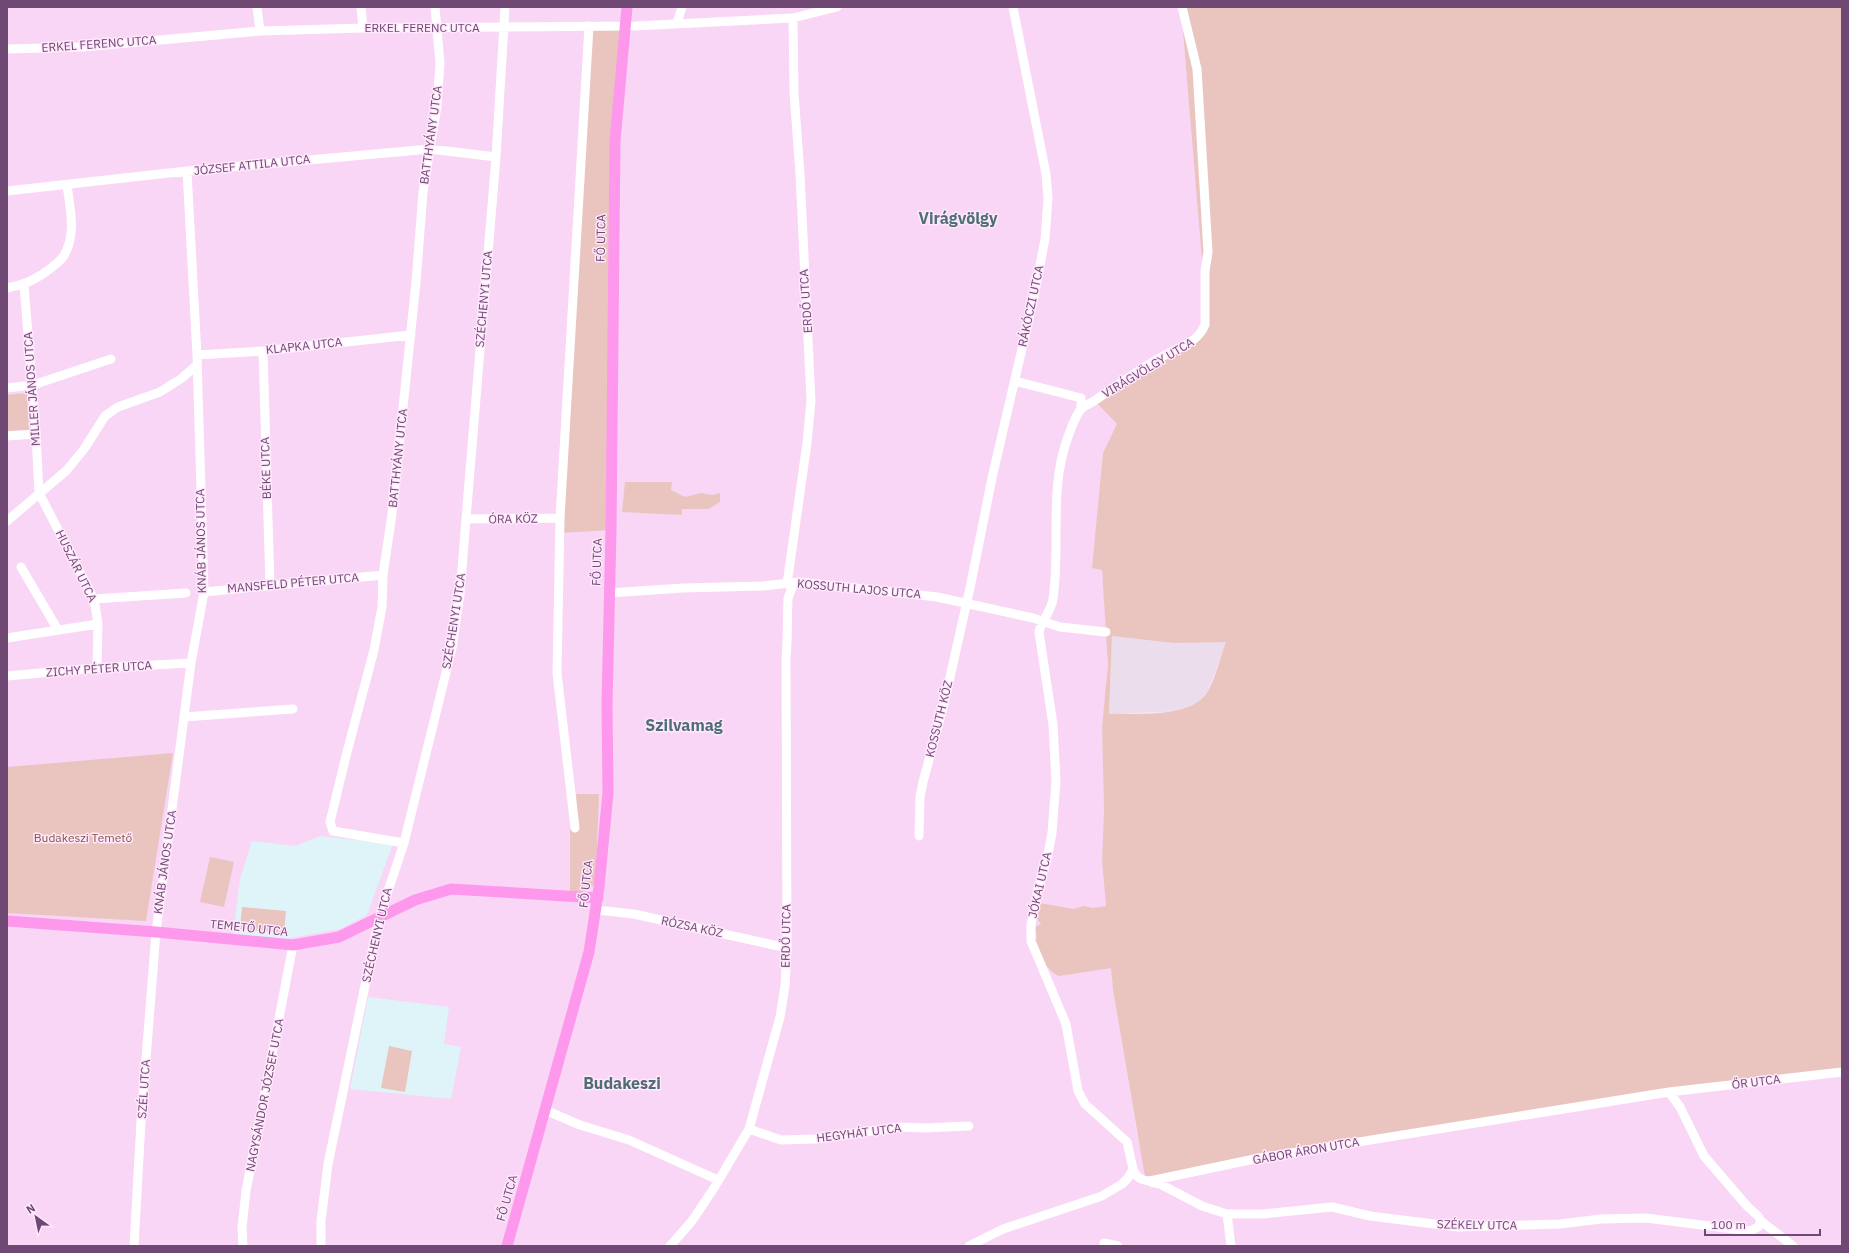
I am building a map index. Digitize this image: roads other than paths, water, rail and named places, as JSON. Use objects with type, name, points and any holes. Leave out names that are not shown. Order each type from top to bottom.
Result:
[{"type":"main road","name":"FŐ UTCA","points":[[507,1246],[588,952],[597,910],[608,793],[615,141],[627,7]]},
{"type":"main road","name":"TEMETŐ UTCA","points":[[7,921],[156,932],[293,945],[338,937],[415,900],[451,889],[598,898]]},
{"type":"street","points":[[257,7],[260,31]]},
{"type":"street","points":[[361,7],[362,28]]},
{"type":"street","name":"BATTHYÁNY UTCA","points":[[404,843],[333,831],[330,822],[374,650],[382,607],[383,575],[392,514],[411,335],[423,192],[437,106],[440,63],[435,7]]},
{"type":"street","name":"SZÉCHENYI UTCA","points":[[321,1246],[321,1221],[328,1164],[380,918],[404,843],[452,648],[460,594],[496,157],[505,28],[505,7]]},
{"type":"street","points":[[677,23],[682,7]]},
{"type":"street","name":"ERKEL FERENC UTCA","points":[[7,49],[83,47],[260,31],[362,28],[626,26],[794,18],[836,7]]},
{"type":"street","name":"RÁKÓCZI UTCA","points":[[966,602],[1045,239],[1048,198],[1045,168],[1013,7]]},
{"type":"street","name":"VIRÁGVÖLGY UTCA","points":[[1081,409],[1164,355],[1194,341],[1205,325],[1205,271],[1208,252],[1196,69],[1182,7]]},
{"type":"street","name":"ERDŐ UTCA","points":[[670,1246],[692,1221],[749,1129],[780,1017],[785,986],[787,948],[786,657],[788,639],[788,598],[782,592],[787,584],[807,443],[811,401],[800,174],[794,93],[794,18]]},
{"type":"street","name":"FŐ UTCA","points":[[575,828],[557,673],[558,598],[560,518],[589,26]]},
{"type":"street","name":"JÓZSEF ATTILA UTCA","points":[[7,191],[188,171],[430,149],[496,157]]},
{"type":"street","name":"KNÁB JÁNOS UTCA","points":[[156,932],[184,717],[204,592],[197,355],[188,171]]},
{"type":"street","points":[[7,288],[24,285],[44,274],[62,258],[70,242],[72,219],[67,185]]},
{"type":"street","name":"MILLER JÁNOS UTCA","points":[[24,285],[33,385],[39,493]]},
{"type":"street","name":"KLAPKA UTCA","points":[[197,355],[263,351],[411,335]]},
{"type":"street","name":"BÉKE UTCA","points":[[263,351],[270,586]]},
{"type":"street","points":[[7,388],[33,385],[111,359]]},
{"type":"street","points":[[7,521],[68,470],[84,449],[105,416],[118,407],[160,392],[182,378],[197,365]]},
{"type":"street","points":[[182,378],[197,380]]},
{"type":"street","points":[[1015,381],[1081,398],[1081,409],[1062,453],[1056,486],[1056,572],[1051,608],[1042,621]]},
{"type":"street","points":[[7,436],[36,434]]},
{"type":"street","name":"HUSZÁR UTCA","points":[[39,493],[94,599],[98,624],[96,668]]},
{"type":"street","name":"ÓRA KÖZ","points":[[466,519],[560,518]]},
{"type":"street","points":[[21,567],[58,630]]},
{"type":"street","name":"MANSFELD PÉTER UTCA","points":[[204,592],[383,575]]},
{"type":"street","name":"KOSSUTH LAJOS UTCA","points":[[609,593],[683,588],[763,586],[799,582],[913,594],[966,602],[1060,627],[1106,632]]},
{"type":"street","points":[[94,599],[186,593]]},
{"type":"street","name":"KOSSUTH KÖZ","points":[[919,836],[920,797],[923,782],[944,704],[966,602]]},
{"type":"street","name":"JÓKAI UTCA","points":[[1042,621],[1039,632],[1053,725],[1056,781],[1052,833],[1031,925],[1031,941],[1066,1024],[1078,1091],[1085,1104],[1127,1142],[1133,1169]]},
{"type":"street","points":[[7,638],[98,624]]},
{"type":"street","name":"ZICHY PÉTER UTCA","points":[[7,676],[96,668],[192,663]]},
{"type":"street","points":[[184,717],[293,709]]},
{"type":"street","name":"RÓZSA KÖZ","points":[[597,910],[634,914],[787,948]]},
{"type":"street","name":"SZÉL UTCA","points":[[134,1246],[141,1122],[156,932]]},
{"type":"street","name":"NAGYSÁNDOR JÓZSEF UTCA","points":[[243,1246],[242,1227],[246,1191],[293,945]]},
{"type":"street","name":"ŐR UTCA","points":[[1669,1092],[1842,1072]]},
{"type":"street","points":[[1669,1092],[1680,1107],[1704,1156],[1747,1206],[1758,1216],[1760,1221],[1793,1246]]},
{"type":"street","name":"GÁBOR ÁRON UTCA","points":[[1150,1181],[1259,1158],[1669,1092]]},
{"type":"street","points":[[545,1110],[580,1125],[629,1140],[718,1180]]},
{"type":"street","name":"HEGYHÁT UTCA","points":[[749,1129],[781,1140],[815,1139],[900,1127],[925,1128],[970,1126]]},
{"type":"street","points":[[1133,1169],[1135,1176],[1142,1180],[1150,1181]]},
{"type":"street","points":[[970,1246],[1003,1229],[1102,1196],[1122,1184],[1128,1178],[1133,1169]]},
{"type":"street","name":"SZÉKELY UTCA","points":[[1150,1181],[1160,1184],[1202,1206],[1227,1214],[1263,1214],[1332,1207],[1370,1216],[1458,1227],[1560,1224],[1601,1219],[1641,1218],[1750,1231],[1758,1227],[1760,1221]]},
{"type":"street","points":[[1227,1214],[1231,1246]]},
{"type":"street","points":[[1104,1243],[1118,1246]]},
{"type":"district","name":"Virágvölgy","points":[[958,218]]},
{"type":"district","name":"Szilvamag","points":[[684,725]]},
{"type":"district","name":"Budakeszi","points":[[622,1083]]},
{"type":"park label","name":"Budakeszi Temető","points":[[83,838]]}]
